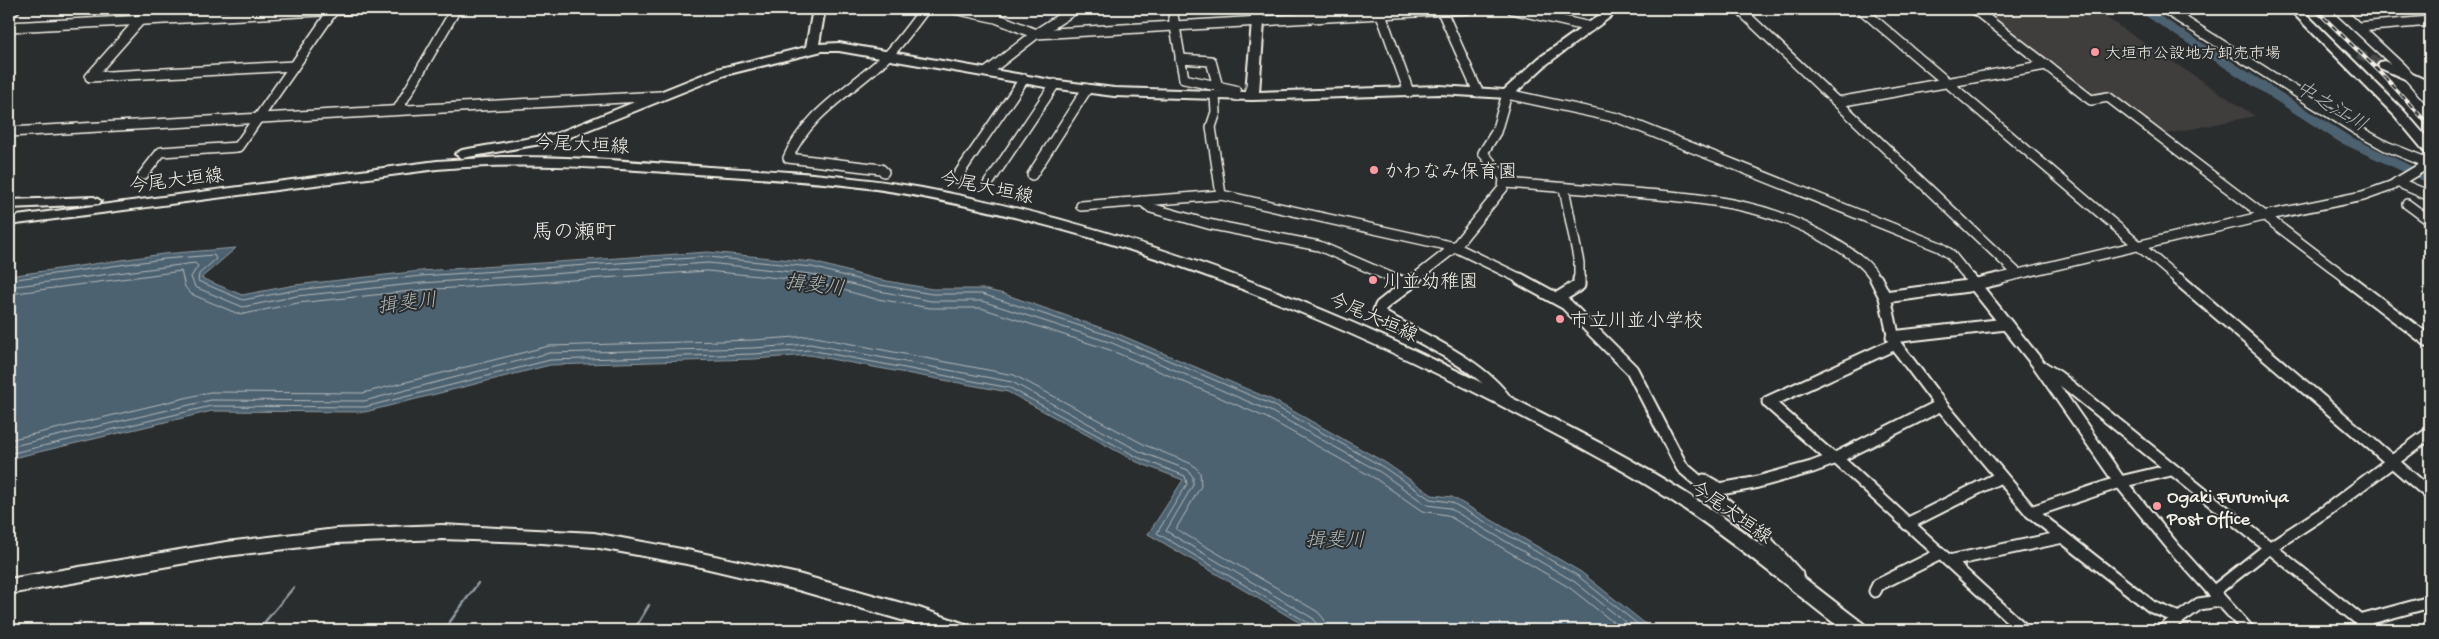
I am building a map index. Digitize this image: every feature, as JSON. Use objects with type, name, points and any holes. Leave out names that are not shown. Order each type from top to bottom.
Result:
[{"type":"street","points":[[9,14],[15,9]]},
{"type":"street","points":[[150,9],[90,77],[294,66]]},
{"type":"street","points":[[205,17],[212,9]]},
{"type":"street","points":[[143,176],[161,152],[238,147],[333,9]]},
{"type":"street","points":[[9,27],[119,23],[140,20],[360,9]]},
{"type":"street","points":[[398,109],[456,9]]},
{"type":"street","points":[[812,49],[819,9]]},
{"type":"street","points":[[884,172],[880,169],[847,164],[788,158],[804,131],[819,113],[887,56],[925,9]]},
{"type":"street","points":[[954,9],[996,18],[1036,34],[1258,22],[1380,11],[1467,9]]},
{"type":"street","points":[[987,72],[1036,34],[1075,9]]},
{"type":"street","points":[[1172,9],[1184,79],[1217,91],[1237,96],[1478,92],[1507,94],[1593,111],[1618,118],[1940,247],[1950,254],[1976,284],[2039,366],[2120,482],[2216,596],[2248,630]]},
{"type":"street","points":[[1252,96],[1258,22],[1256,9]]},
{"type":"street","points":[[1442,9],[1478,92]]},
{"type":"street","points":[[1512,9],[1590,27]]},
{"type":"street","points":[[1507,402],[1505,394],[1487,380],[1383,317],[1379,311],[1381,306],[1455,246],[1503,188],[1504,178],[1483,153],[1496,132],[1507,94],[1543,61],[1615,9]]},
{"type":"street","points":[[1739,9],[2018,274]]},
{"type":"street","points":[[1861,9],[2430,494]]},
{"type":"street","points":[[1974,9],[2091,100],[2108,97],[2430,342]]},
{"type":"street","points":[[2166,9],[2355,129],[2386,146],[2428,163]]},
{"type":"street","points":[[2295,9],[2338,50],[2430,149]]},
{"type":"street","points":[[2338,9],[2359,27],[2430,100]]},
{"type":"street","points":[[1380,11],[1409,92]]},
{"type":"street","points":[[2359,27],[2430,21]]},
{"type":"street","points":[[400,170],[407,166],[488,148],[558,137],[721,72],[812,49],[838,47],[1087,89],[1217,91]]},
{"type":"street","points":[[2338,50],[2358,54]]},
{"type":"street","points":[[1180,58],[1210,61],[1217,91],[1216,112],[1211,127],[1221,194]]},
{"type":"street","points":[[1838,102],[2046,65]]},
{"type":"street","points":[[2384,65],[2430,86]]},
{"type":"street","points":[[956,178],[1024,79]]},
{"type":"street","points":[[988,184],[1055,84]]},
{"type":"street","points":[[1032,175],[1087,89]]},
{"type":"street","points":[[9,132],[660,96]]},
{"type":"street","name":"今尾大垣線","points":[[9,221],[472,161],[538,160],[802,177],[900,189],[963,201],[1098,233],[1204,267],[1273,293],[1458,376],[1669,492],[1753,549],[1857,630]]},
{"type":"street","points":[[1885,297],[1976,284],[2393,185],[2428,163]]},
{"type":"street","points":[[1505,183],[1714,199],[1785,217],[1802,224],[1859,259],[1872,272],[1885,297],[1893,340],[1941,405],[2031,512],[2152,607],[2179,618]]},
{"type":"street","points":[[2393,185],[2430,196]]},
{"type":"street","points":[[1558,298],[1579,285],[1579,262],[1564,188]]},
{"type":"street","points":[[1081,206],[1221,194],[1455,246],[1558,298],[1618,353],[1632,370],[1682,467],[1756,530],[1798,576],[1808,593]]},
{"type":"street","points":[[9,204],[152,198],[160,201]]},
{"type":"street","points":[[1142,201],[1152,208],[1208,224],[1319,246],[1408,285]]},
{"type":"street","points":[[2407,204],[2430,221]]},
{"type":"street","points":[[2006,324],[1893,340],[1768,402],[1834,458],[2024,630]]},
{"type":"street","points":[[2039,366],[2058,377],[2170,470],[2372,630]]},
{"type":"street","points":[[1682,467],[1720,489],[1754,483],[1812,467],[1834,458],[1941,405]]},
{"type":"street","points":[[2163,630],[2199,604],[2216,596],[2269,548],[2326,511],[2430,433]]},
{"type":"street","points":[[2031,512],[2120,482],[2170,470]]},
{"type":"street","points":[[1907,524],[2000,477]]},
{"type":"street","points":[[9,587],[226,549],[336,536],[442,532],[529,535],[594,540],[702,560],[798,582],[919,616],[958,630]]},
{"type":"street","points":[[1876,591],[1878,585],[1944,558],[2063,537]]},
{"type":"street","points":[[9,593],[17,591],[30,583]]},
{"type":"street","points":[[2360,621],[2430,602]]},
{"type":"shaded area","name":"大垣市公設地方卸売市場","points":[[1978,9],[2093,9],[2255,116],[2162,135],[2111,94],[2092,98]]},
{"type":"water","name":"揖斐川","points":[[236,248],[201,278],[242,295],[295,285],[421,271],[708,252],[813,262],[876,279],[932,289],[983,289],[1004,294],[1116,333],[1275,401],[1386,463],[1432,495],[1452,497],[1581,572],[1653,630],[1312,630],[1148,534],[1183,480],[1137,462],[1008,392],[809,355],[754,359],[550,365],[365,412],[212,411],[9,459],[9,276],[163,254]]},
{"type":"waterway","name":"中之江川","points":[[2141,9],[2344,139],[2430,180]]},
{"type":"waterway","points":[[444,630],[478,583]]},
{"type":"waterway","points":[[258,630],[294,587]]},
{"type":"waterway","points":[[634,630],[649,605]]},
{"type":"waterway","points":[[72,630],[80,622]]},
{"type":"tunnel","points":[[2358,54],[2384,65]]},
{"type":"railway","points":[[2315,9],[2382,74],[2430,126]]},
{"type":"place","name":"大垣市公設地方卸売市場","points":[[2095,52]]},
{"type":"place","name":"かわなみ保育園","points":[[1374,170]]},
{"type":"place","name":"川並幼稚園","points":[[1373,280]]},
{"type":"place","name":"市立川並小学校","points":[[1560,319]]},
{"type":"place","name":"Ogaki Furumiya Post Office","points":[[2157,506]]},
{"type":"district","name":"馬の瀬町","points":[[574,231]]}]
